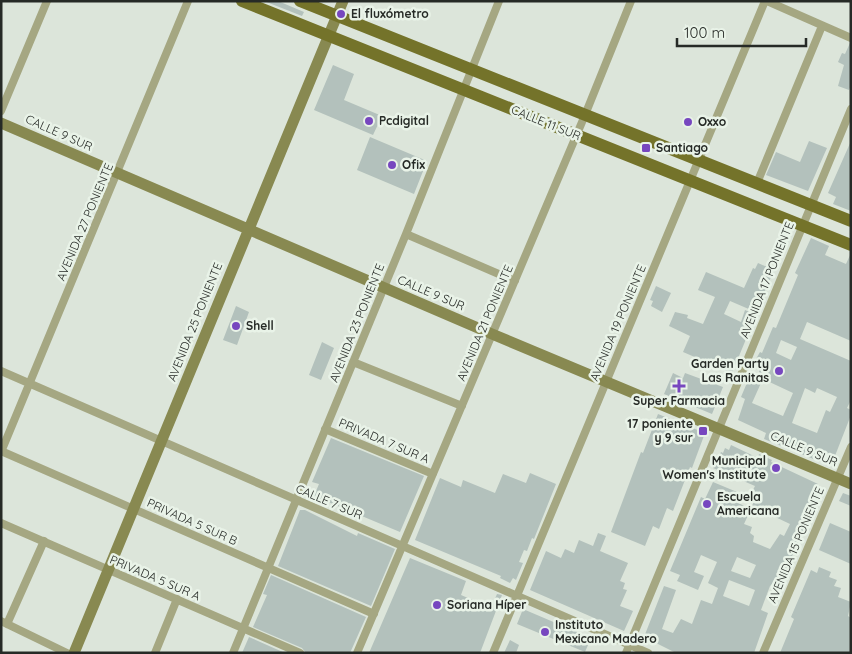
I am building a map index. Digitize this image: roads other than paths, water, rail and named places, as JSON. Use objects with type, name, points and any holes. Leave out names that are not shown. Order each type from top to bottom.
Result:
[{"type":"main road","name":"CALLE 11 SUR","points":[[242,1],[851,245]]},
{"type":"main road","name":"CALLE 11 SUR","points":[[300,1],[851,221]]},
{"type":"street","points":[[1,111],[47,1]]},
{"type":"street","name":"AVENIDA 27 PONIENTE","points":[[1,452],[188,1]]},
{"type":"street","name":"AVENIDA 25 PONIENTE","points":[[74,653],[343,1]]},
{"type":"street","name":"AVENIDA 23 PONIENTE","points":[[233,653],[406,234],[498,1]]},
{"type":"street","name":"AVENIDA 21 PONIENTE","points":[[357,653],[577,135],[631,1]]},
{"type":"street","points":[[766,1],[851,38]]},
{"type":"street","name":"AVENIDA 19 PONIENTE","points":[[493,653],[766,1]]},
{"type":"street","points":[[757,183],[822,26]]},
{"type":"street","name":"AVENIDA 17 PONIENTE","points":[[626,653],[810,204],[851,109]]},
{"type":"street","name":"CALLE 9 SUR","points":[[1,123],[492,334],[851,484]]},
{"type":"street","points":[[406,234],[515,281]]},
{"type":"street","points":[[353,362],[462,406]]},
{"type":"street","name":"CALLE 7 SUR","points":[[1,371],[648,653]]},
{"type":"street","name":"PRIVADA 7 SUR A","points":[[326,429],[433,474]]},
{"type":"street","name":"AVENIDA 15 PONIENTE","points":[[763,653],[851,447]]},
{"type":"street","name":"PRIVADA 5 SUR B","points":[[1,452],[374,614]]},
{"type":"street","name":"PRIVADA 5 SUR A","points":[[1,523],[300,653]]},
{"type":"street","points":[[44,542],[4,623],[66,653]]},
{"type":"street","points":[[155,653],[177,599]]},
{"type":"place","name":"El fluxómetro","points":[[341,14]]},
{"type":"place","name":"Pcdigital","points":[[369,121]]},
{"type":"place","name":"Oxxo","points":[[688,122]]},
{"type":"place","name":"Santiago","points":[[646,148]]},
{"type":"place","name":"Ofix","points":[[392,165]]},
{"type":"place","name":"Shell","points":[[236,326]]},
{"type":"place","name":"Garden Party Las Ranitas","points":[[779,371]]},
{"type":"place","name":"Super Farmacia","points":[[679,386]]},
{"type":"place","name":"17 poniente y 9 sur","points":[[703,431]]},
{"type":"place","name":"Municipal Women's Institute","points":[[776,468]]},
{"type":"place","name":"Escuela Americana","points":[[707,504]]},
{"type":"place","name":"Soriana Híper","points":[[437,605]]},
{"type":"place","name":"Instituto Mexicano Madero","points":[[545,632]]}]
